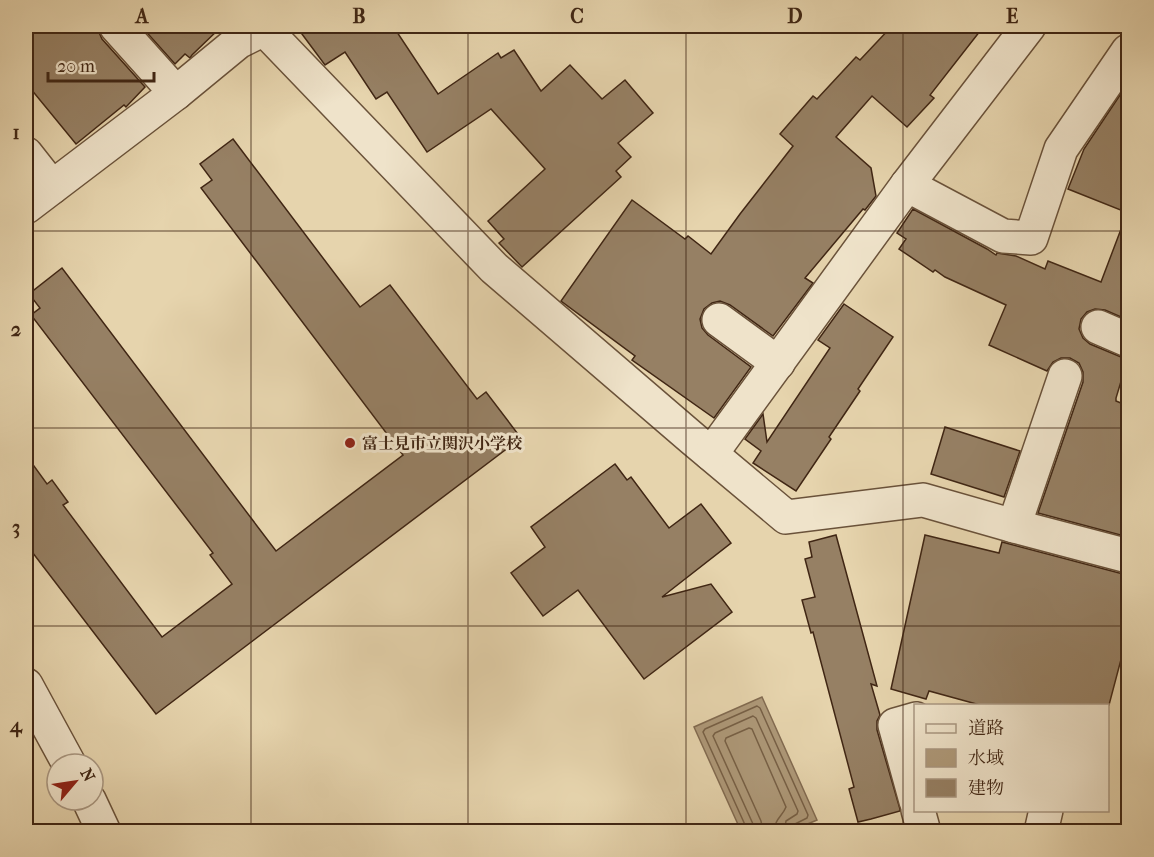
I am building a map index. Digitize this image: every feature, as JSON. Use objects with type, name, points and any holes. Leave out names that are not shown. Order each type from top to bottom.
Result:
[{"type":"street","points":[[116,26],[176,93]]},
{"type":"street","points":[[711,454],[907,186],[1029,26]]},
{"type":"street","points":[[1120,26],[1128,31]]},
{"type":"street","points":[[26,207],[176,93],[238,42],[268,29],[494,268],[786,517],[923,500],[1128,556]]},
{"type":"street","points":[[907,186],[1003,236],[1030,238],[1060,149],[1128,51]]},
{"type":"street","points":[[26,154],[52,187]]},
{"type":"street","points":[[719,320],[778,363]]},
{"type":"street","points":[[1098,327],[1128,340]]},
{"type":"street","points":[[1014,526],[1065,376]]},
{"type":"street","points":[[26,685],[62,752]]},
{"type":"street","points":[[914,719],[895,724],[914,797]]},
{"type":"street","points":[[95,812],[104,831]]},
{"type":"street","points":[[919,812],[924,831]]},
{"type":"street","points":[[1041,831],[1046,812]]},
{"type":"water","points":[[762,697],[817,820],[791,831],[741,831],[694,727]]},
{"type":"building","points":[[26,26],[98,26],[102,39],[145,87],[126,107],[124,105],[76,144],[26,83]]},
{"type":"building","points":[[141,26],[222,26],[190,58],[185,54],[175,64]]},
{"type":"building","points":[[296,26],[393,26],[438,94],[498,53],[501,58],[514,50],[541,91],[570,65],[602,99],[625,80],[653,113],[618,143],[631,157],[616,171],[621,177],[522,267],[499,243],[504,239],[488,221],[545,169],[491,109],[427,152],[387,92],[376,99],[345,52],[325,65]]},
{"type":"building","points":[[892,26],[984,26],[930,95],[934,98],[907,127],[872,96],[836,137],[871,168],[876,196],[805,278],[813,283],[773,336],[730,305],[720,301],[704,309],[700,319],[702,328],[751,367],[714,418],[632,360],[635,356],[561,301],[632,200],[685,239],[688,236],[711,254],[793,146],[780,134],[813,96],[817,99],[856,57],[860,60]]},
{"type":"building","points":[[1128,83],[1128,213],[1068,189],[1084,149]]},
{"type":"building","points":[[233,139],[360,307],[390,285],[477,399],[486,392],[521,438],[156,714],[26,544],[26,455],[47,484],[52,480],[68,502],[63,505],[162,637],[232,584],[210,555],[213,553],[31,315],[40,308],[29,294],[62,268],[276,551],[403,455],[201,188],[212,180],[200,164]]},
{"type":"building","points":[[913,209],[996,255],[997,253],[1016,256],[1045,269],[1048,261],[1101,282],[1126,216],[1128,216],[1128,320],[1105,310],[1095,309],[1087,312],[1081,319],[1079,329],[1083,338],[1090,344],[1128,358],[1116,401],[1128,406],[1128,537],[1038,513],[1083,382],[1083,372],[1079,363],[1070,358],[1061,358],[1053,362],[1047,371],[989,345],[1006,305],[945,277],[935,270],[933,272],[899,249],[906,239],[897,233]]},
{"type":"building","points":[[844,304],[893,337],[858,389],[860,391],[829,437],[831,439],[796,491],[753,463],[761,451],[745,439],[763,414],[767,442],[830,348],[818,340]]},
{"type":"building","points":[[945,427],[1020,451],[1004,497],[931,474]]},
{"type":"building","points":[[615,464],[627,480],[631,477],[669,528],[701,504],[731,543],[662,597],[711,584],[732,612],[644,679],[578,590],[543,616],[511,573],[545,547],[531,527]]},
{"type":"building","points":[[836,535],[877,686],[871,684],[880,715],[877,730],[900,809],[900,811],[858,822],[849,789],[854,787],[813,632],[811,633],[802,600],[815,597],[805,559],[812,557],[809,542]]},
{"type":"building","points":[[925,535],[999,553],[1002,542],[1128,574],[1128,633],[1109,705],[976,704],[929,691],[926,699],[891,689]]},
{"type":"waterway","points":[[928,831],[956,828],[970,832]]},
{"type":"place","name":"富士見市立関沢小学校","points":[[350,443]]}]
